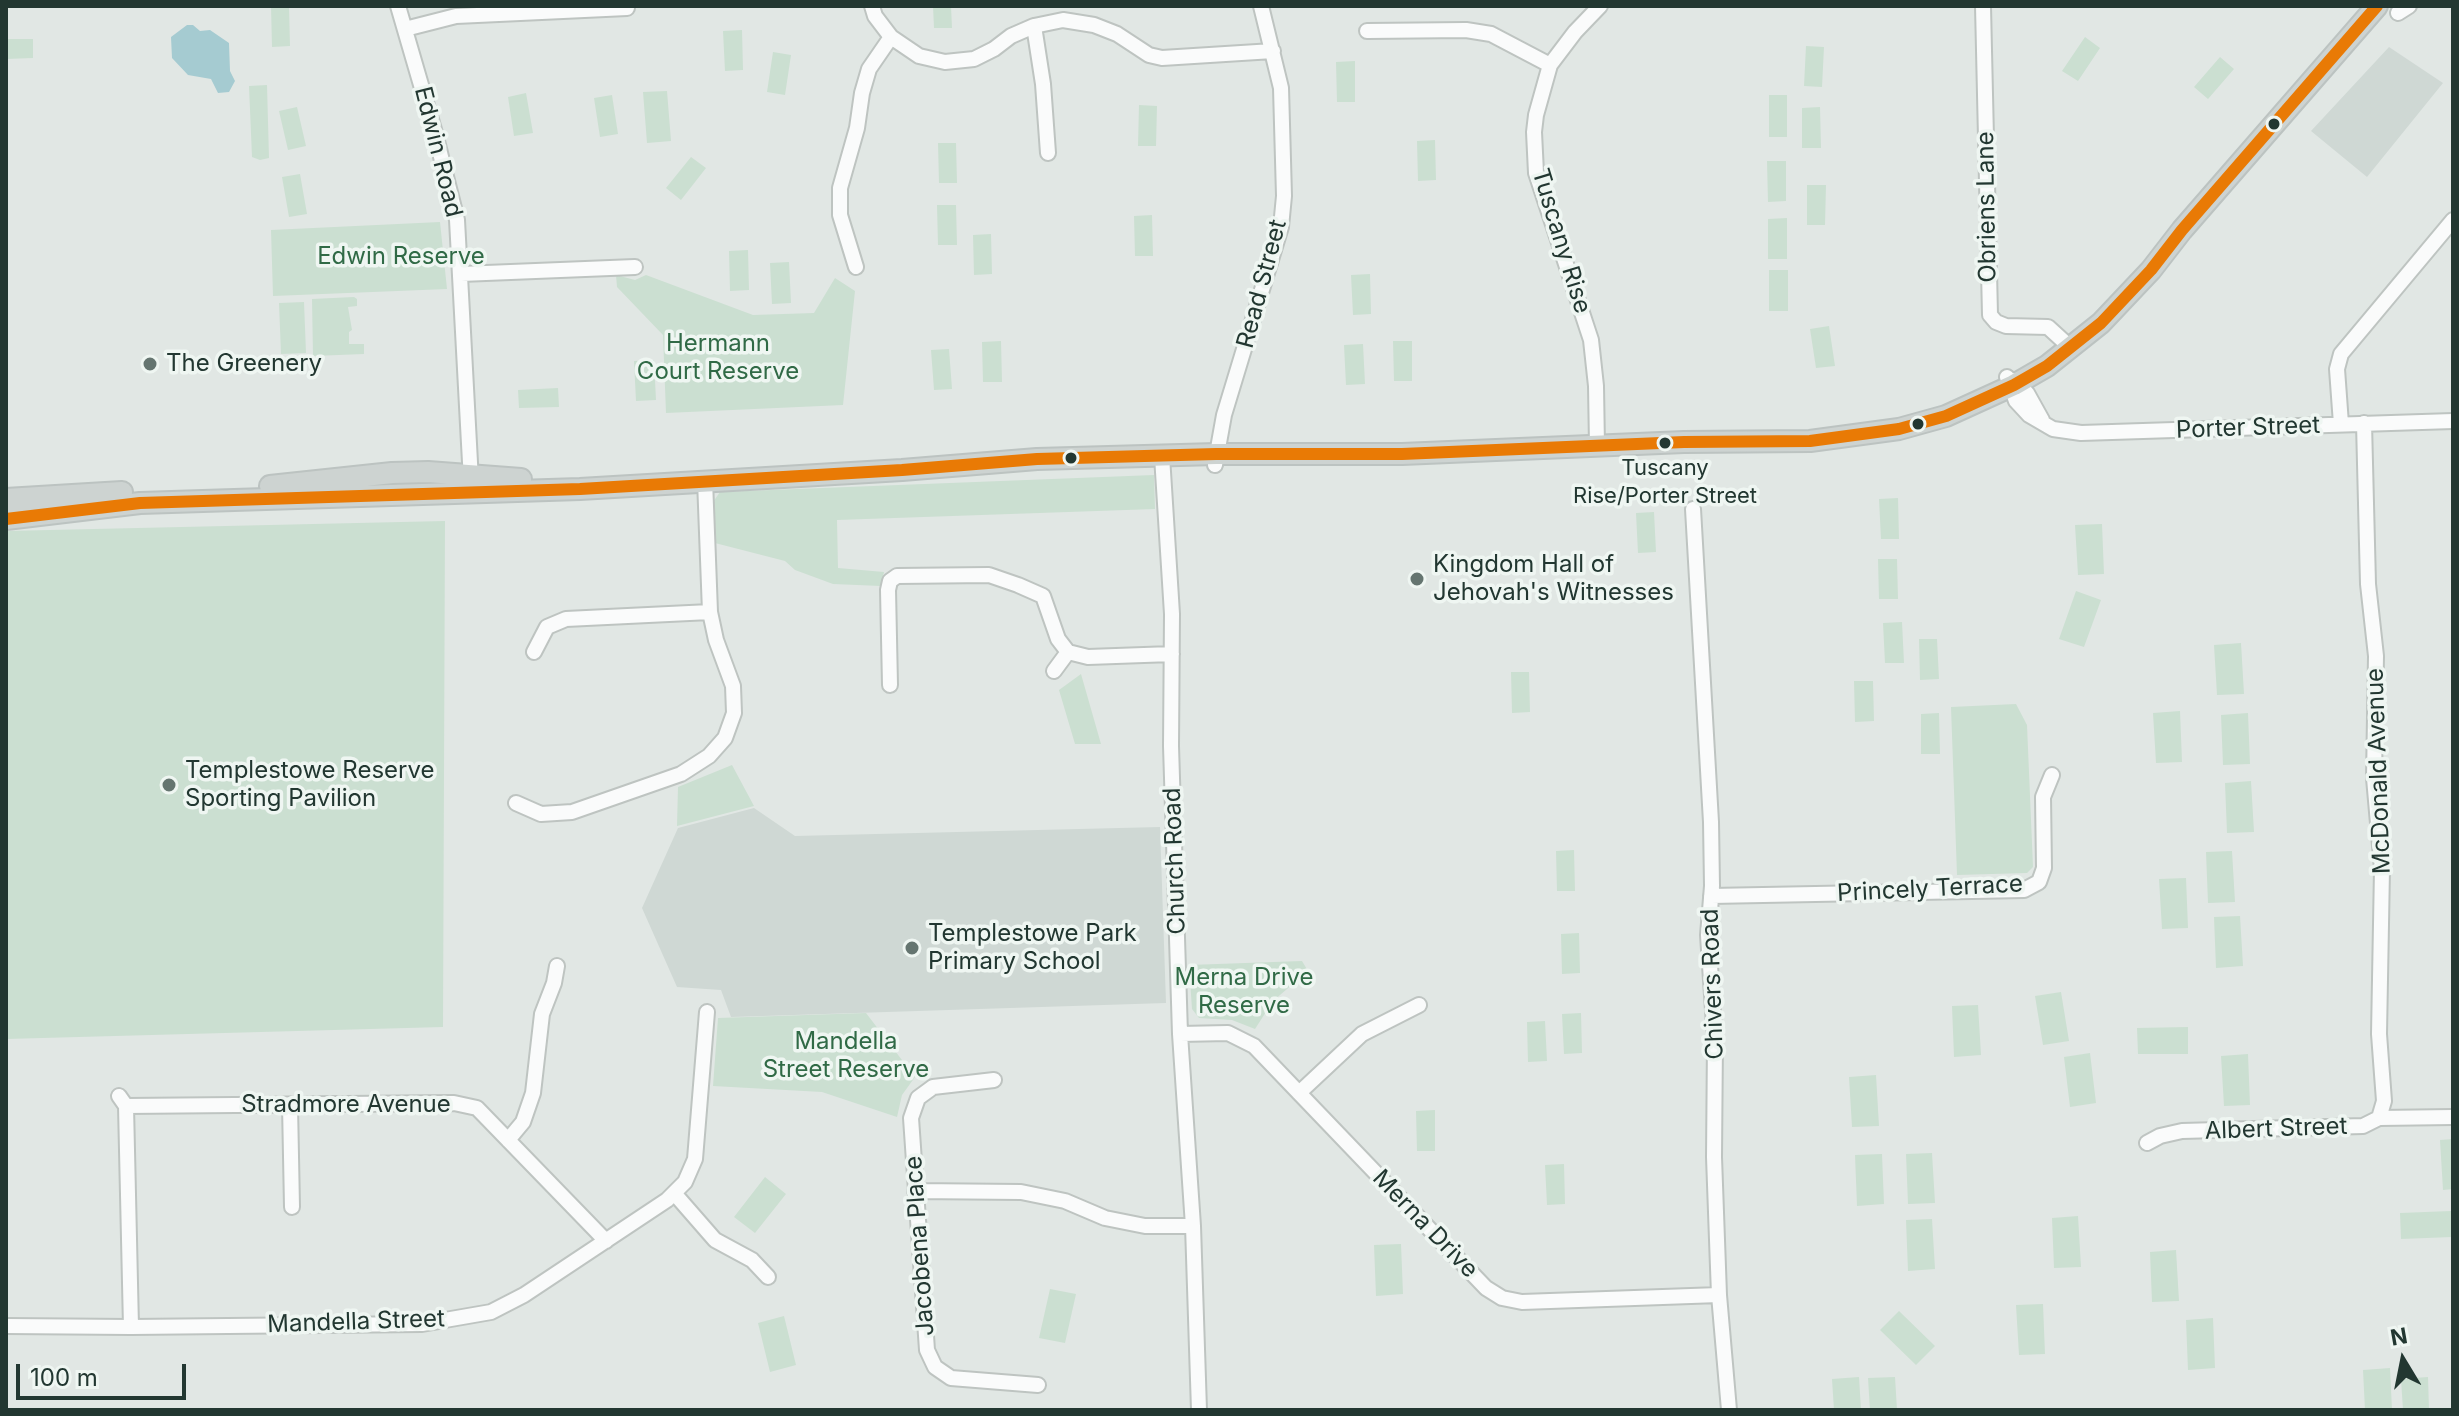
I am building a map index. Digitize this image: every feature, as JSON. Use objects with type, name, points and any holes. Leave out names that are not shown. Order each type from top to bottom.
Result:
[{"type":"main road","points":[[2182,230],[2283,96],[2365,6]]},
{"type":"main road","points":[[6,519],[132,504],[379,495],[471,484],[705,480],[1163,461],[1439,463],[1597,446],[1810,441],[1899,429],[1946,416],[2012,383],[2125,299],[2377,6]]},
{"type":"main road","points":[[6,499],[264,486],[364,475],[428,472],[471,484]]},
{"type":"street","name":"Edwin Road","points":[[398,6],[457,220],[471,484]]},
{"type":"street","points":[[872,6],[875,16],[891,37],[919,56],[945,62],[984,54],[1011,36],[1062,13],[1117,34],[1149,55],[1162,58],[1273,51]]},
{"type":"street","name":"Read Street","points":[[1216,460],[1224,415],[1281,227],[1284,196],[1281,88],[1261,6]]},
{"type":"street","name":"Tuscany Rise","points":[[1597,446],[1591,340],[1536,173],[1536,115],[1550,65],[1600,6]]},
{"type":"street","name":"Obriens Lane","points":[[1983,6],[1990,315],[2006,326],[2048,327],[2066,344]]},
{"type":"street","points":[[405,29],[456,16],[627,8]]},
{"type":"street","points":[[1034,26],[1043,84],[1048,153]]},
{"type":"street","points":[[1367,31],[1466,30],[1491,34],[1550,65]]},
{"type":"street","points":[[856,267],[840,215],[840,188],[869,69],[891,37]]},
{"type":"street","points":[[2341,424],[2337,369],[2341,354],[2453,220]]},
{"type":"street","points":[[461,274],[635,267]]},
{"type":"street","name":"Porter Street","points":[[2012,383],[2020,406],[2044,424],[2053,429],[2081,433],[2453,421]]},
{"type":"street","name":"McDonald Avenue","points":[[2364,423],[2368,584],[2376,656],[2374,778],[2382,869],[2379,1034],[2384,1101],[2379,1118]]},
{"type":"street","name":"Church Road","points":[[1163,461],[1172,614],[1171,746],[1180,1034],[1193,1226],[1199,1410]]},
{"type":"street","points":[[364,475],[378,482],[379,495]]},
{"type":"street","points":[[516,803],[541,814],[572,812],[681,774],[709,756],[725,738],[734,713],[733,686],[716,640],[710,612],[705,480]]},
{"type":"street","name":"Chivers Road","points":[[1693,509],[1711,822],[1708,935],[1716,1054],[1714,1157],[1719,1295],[1729,1410]]},
{"type":"street","points":[[890,685],[888,590],[890,581],[897,576],[989,575],[1043,596],[1058,639],[1068,652],[1088,657],[1172,654]]},
{"type":"street","points":[[534,652],[547,627],[566,619],[710,612]]},
{"type":"street","points":[[1054,671],[1068,652]]},
{"type":"street","name":"Princely Terrace","points":[[1711,896],[2024,890],[2039,882],[2044,868],[2043,797],[2052,775]]},
{"type":"street","points":[[508,1140],[523,1122],[533,1093],[542,1014],[557,966]]},
{"type":"street","points":[[1299,1093],[1362,1034],[1419,1005]]},
{"type":"street","name":"Mandella Street","points":[[6,1326],[422,1324],[491,1312],[524,1295],[606,1241],[685,1182],[695,1159],[707,1012]]},
{"type":"street","name":"Merna Drive","points":[[1180,1034],[1228,1033],[1254,1046],[1486,1288],[1502,1298],[1522,1302],[1719,1295]]},
{"type":"street","name":"Jacobena Place","points":[[994,1080],[933,1087],[918,1098],[911,1118],[927,1350],[935,1367],[951,1378],[1038,1385]]},
{"type":"street","name":"Stradmore Avenue","points":[[131,1327],[123,1101],[290,1105],[454,1103],[477,1108],[606,1241]]},
{"type":"street","points":[[290,1105],[292,1207]]},
{"type":"street","name":"Albert Street","points":[[2147,1143],[2160,1136],[2182,1131],[2363,1126],[2379,1118],[2453,1117]]},
{"type":"street","points":[[915,1191],[1021,1192],[1065,1201],[1105,1218],[1145,1226],[1193,1226]]},
{"type":"street","points":[[674,1193],[715,1240],[752,1260],[768,1277]]},
{"type":"shaded area","points":[[2389,47],[2443,83],[2367,177],[2311,131]]},
{"type":"shaded area","name":"Templestowe Park Primary School","points":[[754,808],[795,836],[1160,827],[1166,1003],[731,1017],[721,990],[677,987],[642,908],[678,828]]},
{"type":"green space","points":[[271,6],[289,6],[290,46],[272,47]]},
{"type":"green space","points":[[933,6],[951,6],[952,28],[934,28]]},
{"type":"green space","points":[[742,30],[743,70],[725,71],[723,31]]},
{"type":"green space","points":[[2085,37],[2100,48],[2078,81],[2062,71]]},
{"type":"green space","points":[[6,39],[33,39],[33,58],[6,59]]},
{"type":"green space","points":[[1806,46],[1824,47],[1822,87],[1804,86]]},
{"type":"green space","points":[[773,52],[791,55],[785,95],[767,92]]},
{"type":"green space","points":[[2220,57],[2234,69],[2208,99],[2194,87]]},
{"type":"green space","points":[[1355,61],[1355,102],[1337,102],[1336,62]]},
{"type":"green space","points":[[267,85],[269,158],[260,160],[252,157],[249,86]]},
{"type":"green space","points":[[667,91],[671,141],[647,143],[643,92]]},
{"type":"green space","points":[[526,93],[533,133],[514,136],[508,97]]},
{"type":"green space","points":[[612,95],[618,134],[600,137],[594,98]]},
{"type":"green space","points":[[1769,95],[1787,95],[1787,137],[1769,137]]},
{"type":"green space","points":[[1139,105],[1157,106],[1156,146],[1138,146]]},
{"type":"green space","points":[[297,107],[306,146],[288,150],[279,111]]},
{"type":"green space","points":[[1820,107],[1821,148],[1802,148],[1802,108]]},
{"type":"green space","points":[[1435,140],[1436,180],[1418,181],[1417,141]]},
{"type":"green space","points":[[938,143],[956,143],[957,183],[939,183]]},
{"type":"green space","points":[[691,157],[706,168],[681,200],[666,188]]},
{"type":"green space","points":[[1767,161],[1786,161],[1786,201],[1768,202]]},
{"type":"green space","points":[[300,174],[307,214],[289,217],[282,177]]},
{"type":"green space","points":[[1807,185],[1826,185],[1825,225],[1807,225]]},
{"type":"green space","points":[[937,205],[956,205],[957,245],[938,245]]},
{"type":"green space","points":[[1152,215],[1153,256],[1135,256],[1134,216]]},
{"type":"green space","points":[[1787,218],[1787,259],[1768,259],[1768,219]]},
{"type":"green space","name":"Edwin Reserve","points":[[440,222],[447,289],[273,296],[271,230]]},
{"type":"green space","points":[[991,234],[992,274],[974,275],[973,235]]},
{"type":"green space","points":[[748,250],[749,290],[730,291],[729,251]]},
{"type":"green space","points":[[789,262],[791,303],[772,304],[770,263]]},
{"type":"green space","points":[[1769,270],[1788,270],[1788,311],[1769,311]]},
{"type":"green space","points":[[1370,274],[1371,314],[1353,315],[1351,275]]},
{"type":"green space","name":"Hermann Court Reserve","points":[[616,275],[635,280],[646,275],[753,315],[814,313],[835,278],[855,291],[843,405],[666,413],[663,335],[617,287]]},
{"type":"green space","points":[[354,297],[357,306],[348,307],[352,330],[349,332],[349,344],[364,344],[364,354],[313,356],[312,299]]},
{"type":"green space","points":[[304,302],[306,353],[281,354],[279,303]]},
{"type":"green space","points":[[1829,326],[1835,366],[1816,368],[1810,329]]},
{"type":"green space","points":[[1001,341],[1002,382],[983,382],[982,342]]},
{"type":"green space","points":[[1393,341],[1412,341],[1412,381],[1394,381]]},
{"type":"green space","points":[[1363,344],[1365,384],[1346,385],[1344,345]]},
{"type":"green space","points":[[949,349],[952,389],[934,390],[931,350]]},
{"type":"green space","points":[[654,360],[656,400],[636,401],[634,361]]},
{"type":"green space","points":[[558,388],[559,407],[519,408],[518,390]]},
{"type":"green space","points":[[1154,475],[1155,509],[837,520],[838,568],[884,572],[881,586],[833,584],[795,570],[785,561],[715,543],[713,502],[720,492]]},
{"type":"green space","points":[[1898,498],[1899,539],[1881,539],[1879,499]]},
{"type":"green space","points":[[1654,512],[1656,552],[1638,553],[1636,513]]},
{"type":"green space","points":[[445,521],[443,1027],[6,1039],[6,531]]},
{"type":"green space","points":[[2102,524],[2104,574],[2078,575],[2075,525]]},
{"type":"green space","points":[[1878,559],[1897,559],[1898,599],[1879,599]]},
{"type":"green space","points":[[2076,591],[2101,600],[2084,647],[2059,639]]},
{"type":"green space","points":[[1902,622],[1904,663],[1885,663],[1883,623]]},
{"type":"green space","points":[[1919,639],[1937,639],[1939,679],[1920,680]]},
{"type":"green space","points":[[2241,643],[2244,694],[2217,695],[2214,645]]},
{"type":"green space","points":[[1511,672],[1529,672],[1530,712],[1512,713]]},
{"type":"green space","points":[[1081,674],[1101,744],[1075,744],[1059,690]]},
{"type":"green space","points":[[1854,681],[1873,681],[1874,721],[1855,722]]},
{"type":"green space","points":[[2016,704],[2027,725],[2033,867],[2027,873],[1957,875],[1951,707]]},
{"type":"green space","points":[[2180,711],[2182,762],[2156,763],[2153,713]]},
{"type":"green space","points":[[1939,713],[1940,754],[1921,754],[1921,714]]},
{"type":"green space","points":[[2248,713],[2250,764],[2223,765],[2221,715]]},
{"type":"green space","points":[[732,765],[754,806],[677,826],[678,787]]},
{"type":"green space","points":[[2251,781],[2254,832],[2227,833],[2225,783]]},
{"type":"green space","points":[[1574,850],[1575,891],[1557,891],[1556,851]]},
{"type":"green space","points":[[2232,851],[2235,902],[2208,903],[2206,852]]},
{"type":"green space","points":[[2186,878],[2188,928],[2162,929],[2159,879]]},
{"type":"green space","points":[[2240,916],[2243,966],[2216,968],[2214,917]]},
{"type":"green space","points":[[1579,933],[1580,973],[1562,974],[1561,934]]},
{"type":"green space","name":"Merna Drive Reserve","points":[[1302,961],[1308,971],[1273,1001],[1255,1029],[1232,1020],[1199,1018],[1192,1009],[1189,965]]},
{"type":"green space","points":[[2061,992],[2069,1041],[2043,1045],[2035,996]]},
{"type":"green space","points":[[1978,1005],[1981,1055],[1954,1057],[1952,1006]]},
{"type":"green space","name":"Mandella Street Reserve","points":[[866,1013],[915,1077],[902,1095],[897,1117],[822,1092],[713,1086],[718,1018]]},
{"type":"green space","points":[[1581,1013],[1582,1053],[1564,1054],[1562,1014]]},
{"type":"green space","points":[[1545,1021],[1547,1061],[1528,1062],[1527,1022]]},
{"type":"green space","points":[[2188,1027],[2188,1054],[2138,1054],[2137,1028]]},
{"type":"green space","points":[[2090,1053],[2096,1103],[2070,1107],[2064,1057]]},
{"type":"green space","points":[[2248,1054],[2250,1105],[2224,1106],[2221,1056]]},
{"type":"green space","points":[[1876,1075],[1879,1126],[1852,1127],[1849,1077]]},
{"type":"green space","points":[[1435,1110],[1435,1151],[1417,1151],[1416,1111]]},
{"type":"green space","points":[[2453,1139],[2453,1189],[2443,1190],[2440,1140]]},
{"type":"green space","points":[[1932,1153],[1935,1203],[1908,1204],[1906,1154]]},
{"type":"green space","points":[[1882,1154],[1884,1204],[1857,1206],[1855,1155]]},
{"type":"green space","points":[[1564,1164],[1565,1204],[1547,1205],[1545,1165]]},
{"type":"green space","points":[[765,1177],[786,1194],[755,1233],[734,1217]]},
{"type":"green space","points":[[2451,1211],[2452,1237],[2401,1239],[2400,1213]]},
{"type":"green space","points":[[2078,1216],[2081,1267],[2054,1268],[2052,1218]]},
{"type":"green space","points":[[1932,1219],[1935,1269],[1908,1271],[1906,1220]]},
{"type":"green space","points":[[1401,1244],[1403,1294],[1376,1296],[1374,1245]]},
{"type":"green space","points":[[2176,1250],[2179,1301],[2152,1302],[2150,1252]]},
{"type":"green space","points":[[1050,1289],[1076,1294],[1065,1343],[1039,1338]]},
{"type":"green space","points":[[2043,1304],[2045,1354],[2019,1355],[2016,1305]]},
{"type":"green space","points":[[1899,1311],[1935,1346],[1916,1365],[1880,1330]]},
{"type":"green space","points":[[784,1316],[796,1365],[770,1372],[758,1323]]},
{"type":"green space","points":[[2213,1318],[2215,1368],[2188,1370],[2186,1320]]},
{"type":"green space","points":[[2390,1368],[2392,1410],[2365,1410],[2363,1370]]},
{"type":"green space","points":[[1859,1377],[1861,1410],[1834,1410],[1832,1379]]},
{"type":"green space","points":[[1895,1377],[1897,1410],[1870,1410],[1868,1378]]},
{"type":"green space","points":[[2428,1377],[2429,1410],[2403,1410],[2401,1379]]},
{"type":"water","points":[[187,25],[193,25],[200,31],[210,30],[229,43],[230,71],[235,81],[229,92],[218,93],[211,79],[188,75],[172,58],[171,37]]},
{"type":"transit line","points":[[6,519],[140,503],[580,489],[1037,459],[1216,454],[1402,454],[1684,442],[1810,441],[1899,429],[1946,416],[2014,385],[2047,366],[2101,323],[2151,270],[2182,230],[2377,6]]},
{"type":"place","name":"The Greenery","points":[[150,364]]},
{"type":"place","name":"Tuscany Rise/Porter Street","points":[[1665,443]]},
{"type":"place","name":"Kingdom Hall of Jehovah's Witnesses","points":[[1417,579]]},
{"type":"place","name":"Templestowe Reserve Sporting Pavilion","points":[[169,785]]},
{"type":"place","name":"Templestowe Park Primary School","points":[[912,948]]}]
